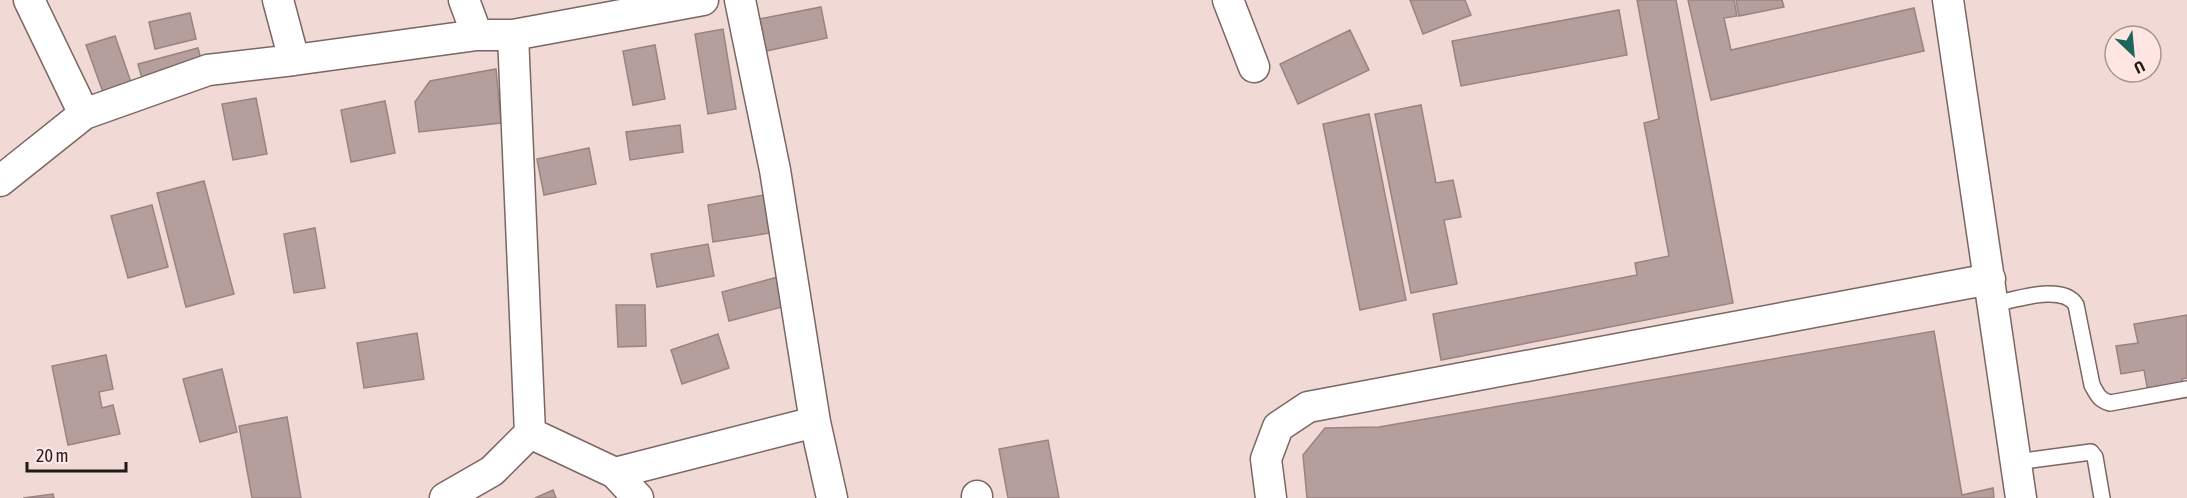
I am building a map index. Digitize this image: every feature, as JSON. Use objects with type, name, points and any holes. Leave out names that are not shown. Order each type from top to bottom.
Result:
[{"type":"street","points":[[29,0],[84,114]]},
{"type":"street","points":[[278,0],[294,60]]},
{"type":"street","points":[[464,0],[477,35]]},
{"type":"street","points":[[0,181],[84,114],[208,70],[477,35],[513,35],[703,0]]},
{"type":"street","points":[[740,0],[775,170],[815,422],[832,498]]},
{"type":"street","points":[[1228,0],[1254,67]]},
{"type":"street","points":[[1948,0],[2021,498]]},
{"type":"street","points":[[445,498],[492,471],[530,433],[513,35]]},
{"type":"street","points":[[1270,498],[1266,459],[1278,427],[1308,407],[1992,292]]},
{"type":"street","points":[[615,473],[815,422]]},
{"type":"street","points":[[530,433],[615,473],[638,498]]},
{"type":"lane","points":[[1992,292],[2065,295],[2072,299],[2076,305],[2092,385],[2098,397],[2104,402],[2110,403],[2187,389]]},
{"type":"lane","points":[[2016,462],[2091,452],[2095,457],[2102,498]]},
{"type":"building","points":[[1410,0],[1465,0],[1471,15],[1423,34]]},
{"type":"building","points":[[1637,0],[1676,0],[1733,303],[1441,360],[1433,314],[1637,275],[1635,263],[1669,256],[1644,123],[1659,119]]},
{"type":"building","points":[[1688,0],[1734,0],[1737,16],[1724,18],[1731,50],[1914,8],[1924,51],[1711,100]]},
{"type":"building","points":[[1736,0],[1782,0],[1784,7],[1739,16]]},
{"type":"building","points":[[821,7],[827,38],[766,51],[759,19]]},
{"type":"building","points":[[1619,10],[1627,55],[1461,86],[1452,41]]},
{"type":"building","points":[[190,13],[196,39],[155,49],[149,22]]},
{"type":"building","points":[[723,29],[736,109],[708,114],[695,34]]},
{"type":"building","points":[[1350,30],[1369,70],[1298,104],[1280,64]]},
{"type":"building","points":[[115,36],[132,85],[104,95],[86,45]]},
{"type":"building","points":[[655,45],[665,99],[633,105],[623,51]]},
{"type":"building","points":[[198,48],[203,66],[143,82],[138,64]]},
{"type":"building","points":[[496,69],[501,123],[419,132],[415,102],[430,81]]},
{"type":"building","points":[[256,98],[267,154],[233,160],[222,104]]},
{"type":"building","points":[[385,101],[395,153],[351,162],[341,110]]},
{"type":"building","points":[[1421,105],[1436,183],[1453,180],[1461,217],[1444,220],[1457,284],[1411,293],[1375,114]]},
{"type":"building","points":[[1369,114],[1406,300],[1360,310],[1323,124]]},
{"type":"building","points":[[680,125],[683,152],[630,160],[626,132]]},
{"type":"building","points":[[589,148],[596,184],[544,195],[537,159]]},
{"type":"building","points":[[204,181],[234,294],[186,307],[157,193]]},
{"type":"building","points":[[764,195],[770,233],[713,242],[708,205]]},
{"type":"building","points":[[152,205],[168,267],[128,278],[111,216]]},
{"type":"building","points":[[315,228],[325,288],[294,293],[284,234]]},
{"type":"building","points":[[708,244],[714,276],[657,287],[651,254]]},
{"type":"building","points":[[785,275],[793,304],[729,321],[722,292]]},
{"type":"building","points":[[616,305],[645,305],[646,346],[618,347]]},
{"type":"building","points":[[2187,315],[2187,378],[2182,379],[2183,386],[2148,392],[2144,370],[2121,374],[2116,346],[2138,343],[2134,324]]},
{"type":"building","points":[[1934,331],[1962,495],[1993,488],[1994,498],[1307,498],[1303,455],[1325,428],[1379,427]]},
{"type":"building","points":[[417,333],[424,379],[364,388],[357,343]]},
{"type":"building","points":[[718,334],[729,368],[682,384],[671,350]]},
{"type":"building","points":[[106,355],[113,389],[99,392],[102,408],[113,405],[120,434],[68,445],[52,366]]},
{"type":"building","points":[[222,369],[237,432],[200,442],[183,379]]},
{"type":"building","points":[[287,417],[301,498],[252,498],[239,426]]},
{"type":"building","points":[[1048,440],[1059,498],[1008,498],[999,449]]},
{"type":"building","points":[[553,490],[556,498],[535,498]]},
{"type":"building","points":[[53,494],[54,498],[23,498]]}]
